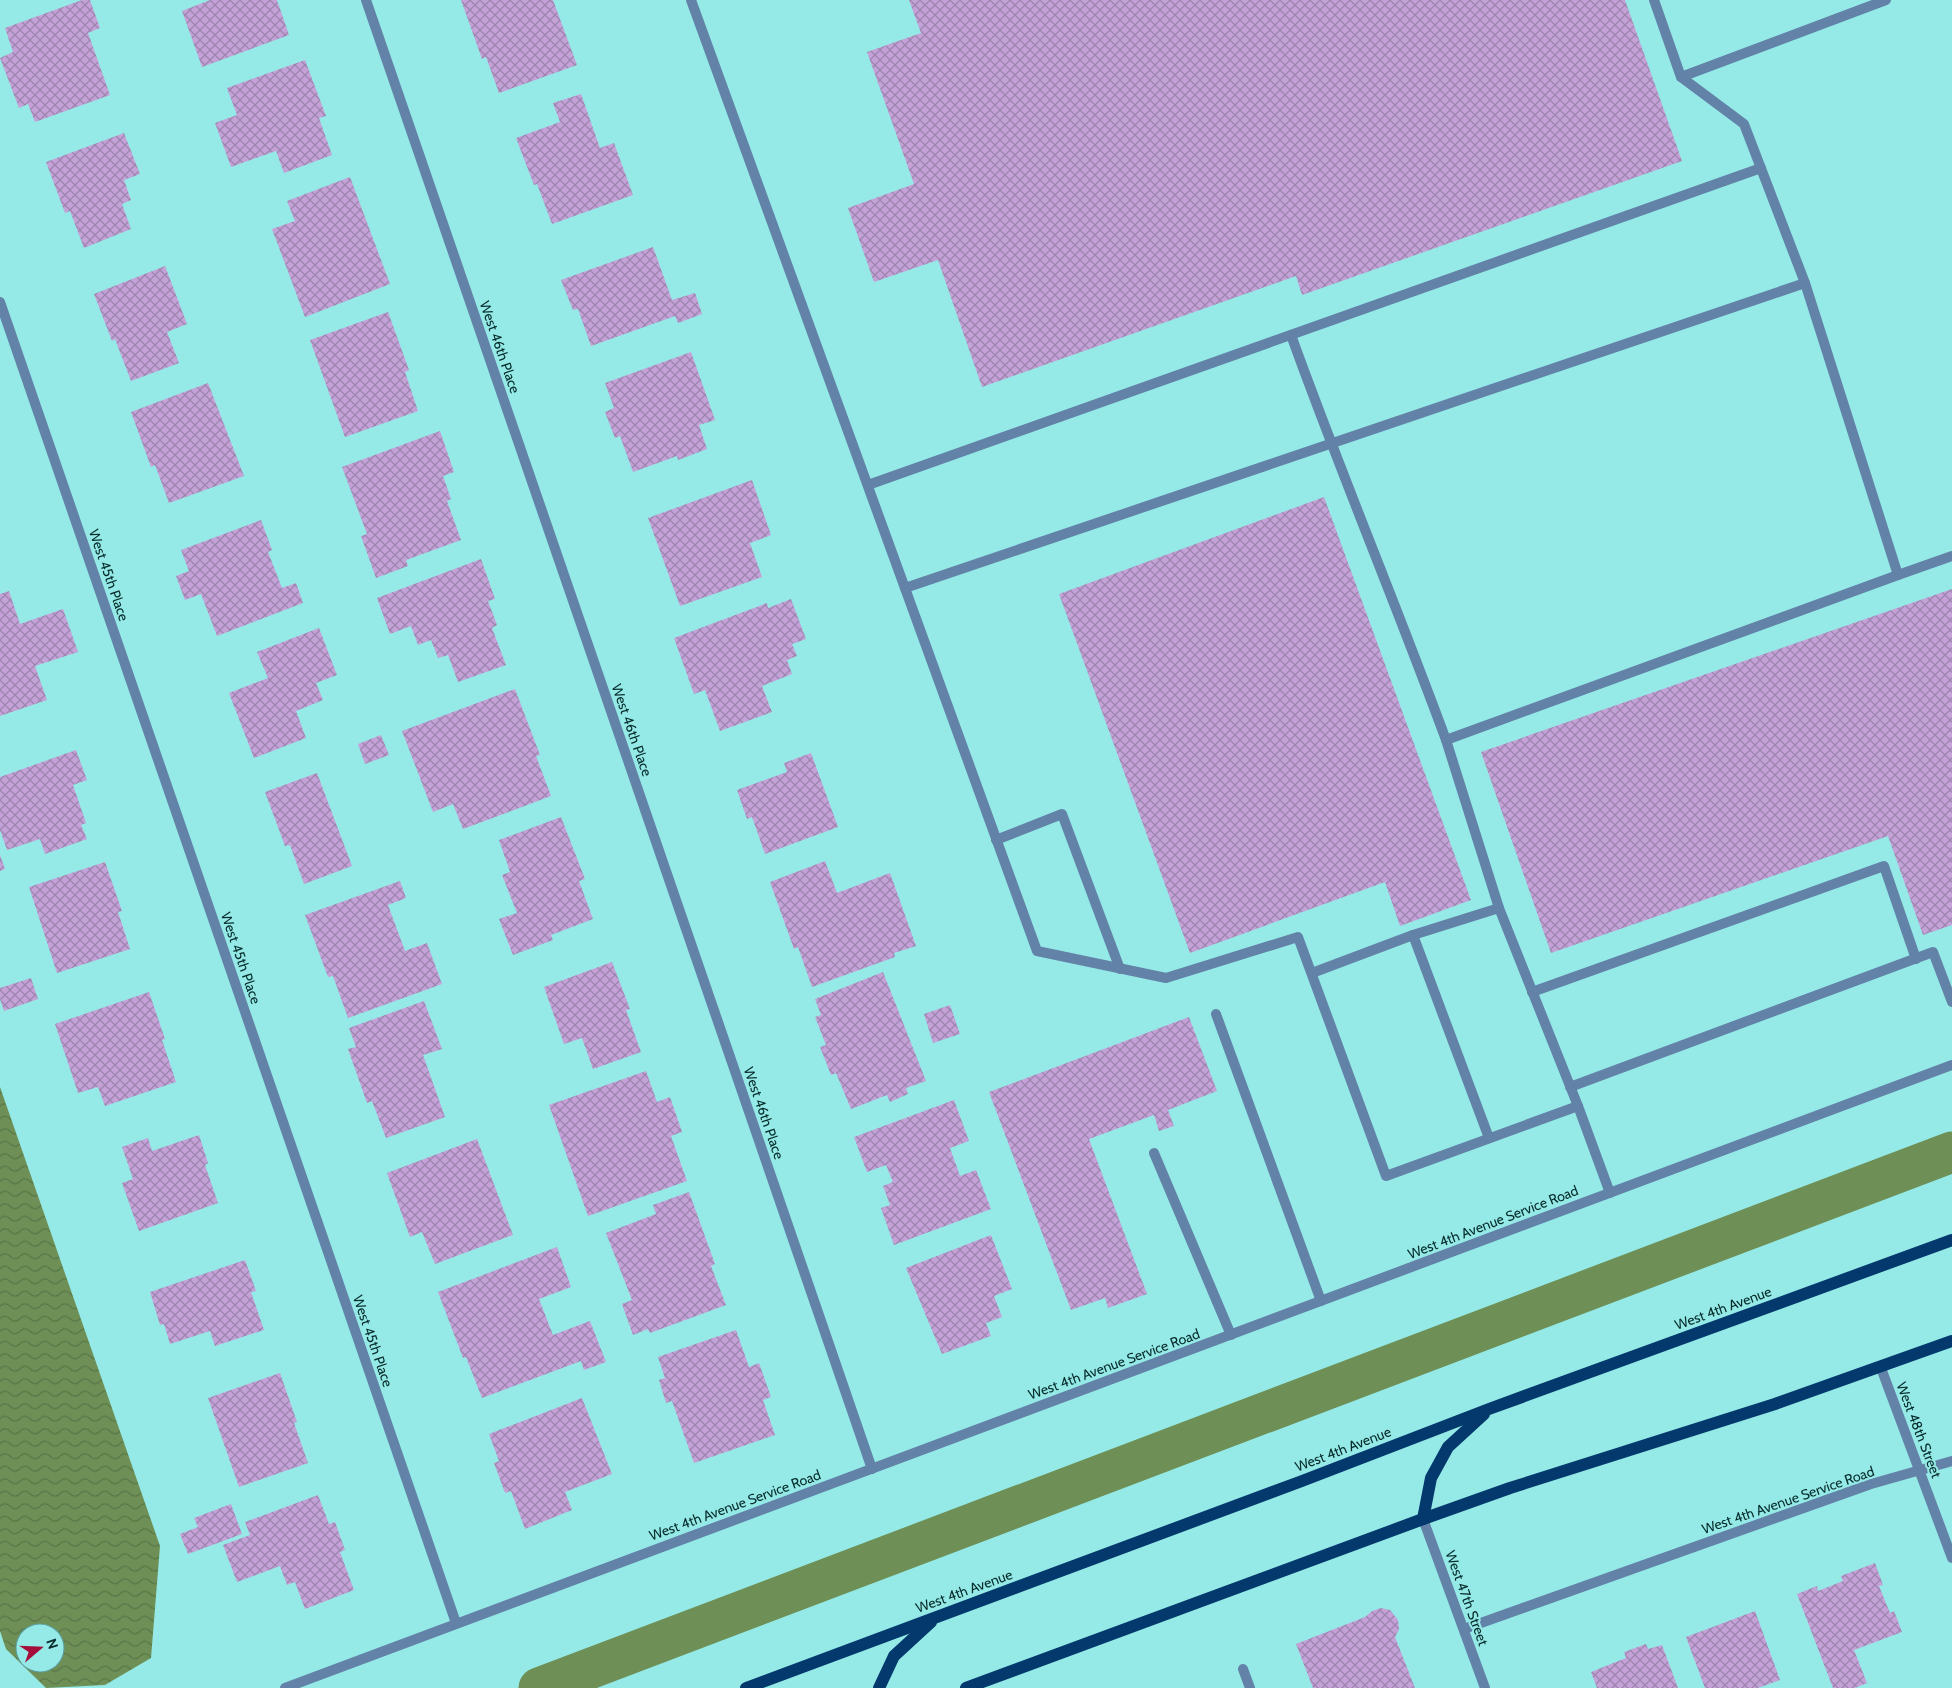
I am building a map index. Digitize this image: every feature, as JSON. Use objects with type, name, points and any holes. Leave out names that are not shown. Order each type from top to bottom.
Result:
[{"type":"main road","name":"West 4th Avenue","points":[[746,1688],[1489,1409],[1952,1240]]},
{"type":"main road","points":[[966,1688],[1510,1488],[1775,1404],[1881,1368],[1952,1341]]},
{"type":"main road","points":[[1423,1519],[1430,1478],[1448,1447],[1489,1409]]},
{"type":"main road","points":[[880,1688],[894,1656],[937,1617]]},
{"type":"street","name":"West 46th Place","points":[[366,0],[872,1469]]},
{"type":"street","points":[[691,0],[1037,951],[1166,978],[1298,937],[1386,1176],[1578,1106]]},
{"type":"street","points":[[1654,0],[1681,77],[1744,124],[1805,283],[1898,576]]},
{"type":"street","points":[[1681,77],[1886,0]]},
{"type":"street","points":[[868,485],[1761,168]]},
{"type":"street","points":[[905,588],[1805,283]]},
{"type":"street","name":"West 45th Place","points":[[0,302],[456,1623]]},
{"type":"street","points":[[1291,335],[1331,444],[1446,740],[1499,908],[1578,1106],[1610,1193]]},
{"type":"street","points":[[1446,740],[1952,556]]},
{"type":"street","points":[[996,840],[1062,814],[1120,969]]},
{"type":"street","points":[[1532,992],[1884,866],[1916,959]]},
{"type":"street","points":[[1312,973],[1413,936],[1499,908]]},
{"type":"street","points":[[1413,936],[1489,1138]]},
{"type":"street","points":[[1570,1087],[1933,952],[1952,1002]]},
{"type":"street","points":[[1216,1014],[1321,1301]]},
{"type":"street","name":"West 4th Avenue Service Road","points":[[286,1688],[1952,1065]]},
{"type":"street","points":[[1154,1153],[1231,1335]]},
{"type":"street","name":"West 48th Street","points":[[1881,1368],[1952,1558]]},
{"type":"street","name":"West 4th Avenue Service Road","points":[[1464,1629],[1871,1484],[1952,1461]]},
{"type":"street","name":"West 47th Street","points":[[1423,1519],[1485,1688]]},
{"type":"street","points":[[1243,1669],[1250,1688]]},
{"type":"water","points":[[0,1087],[160,1546],[151,1658],[105,1685],[46,1688],[31,1673],[65,1673],[65,1623],[15,1623],[15,1658],[6,1649],[0,1631]]},
{"type":"building","points":[[82,0],[90,0],[100,28],[88,33],[110,95],[35,122],[28,104],[19,108],[0,58],[13,52],[5,28]]},
{"type":"building","points":[[210,0],[277,0],[289,35],[202,67],[182,11]]},
{"type":"building","points":[[461,0],[553,0],[577,65],[499,93],[486,57],[482,59]]},
{"type":"building","points":[[909,0],[1625,0],[1682,161],[1302,295],[1296,276],[982,387],[938,260],[874,282],[848,208],[914,184],[867,52],[921,33]]},
{"type":"building","points":[[305,60],[326,116],[319,118],[332,155],[284,173],[276,151],[231,167],[215,123],[237,115],[227,88]]},
{"type":"building","points":[[581,94],[600,148],[614,143],[633,195],[552,224],[537,184],[534,185],[516,138],[560,122],[553,103]]},
{"type":"building","points":[[124,133],[140,174],[124,180],[131,200],[122,204],[131,229],[84,248],[70,211],[65,213],[46,162]]},
{"type":"building","points":[[350,177],[390,284],[305,317],[272,229],[295,221],[287,201]]},
{"type":"building","points":[[653,247],[672,300],[695,293],[702,314],[678,323],[675,316],[591,346],[578,309],[573,310],[561,280]]},
{"type":"building","points":[[165,266],[187,324],[167,332],[179,363],[131,381],[115,339],[112,341],[94,294]]},
{"type":"building","points":[[388,312],[409,370],[405,372],[418,411],[345,437],[310,340]]},
{"type":"building","points":[[691,352],[715,420],[699,425],[707,449],[678,460],[677,456],[633,472],[620,436],[615,438],[605,412],[614,408],[605,383]]},
{"type":"building","points":[[208,383],[244,476],[169,503],[155,465],[151,467],[131,412]]},
{"type":"building","points":[[440,431],[454,472],[443,476],[451,499],[447,501],[461,540],[406,560],[408,566],[376,578],[361,536],[367,534],[342,467]]},
{"type":"building","points":[[752,480],[771,535],[750,543],[762,577],[680,606],[648,518]]},
{"type":"building","points":[[1324,497],[1471,900],[1400,926],[1385,882],[1190,953],[1059,594]]},
{"type":"building","points":[[261,520],[272,550],[268,552],[282,588],[296,583],[303,603],[217,636],[201,594],[185,600],[176,576],[189,571],[181,550]]},
{"type":"building","points":[[481,559],[495,599],[488,601],[497,625],[492,628],[506,665],[458,682],[448,655],[438,658],[431,640],[418,645],[411,626],[390,634],[377,598]]},
{"type":"building","points":[[1952,589],[1952,925],[1923,935],[1888,836],[1551,953],[1481,752]]},
{"type":"building","points":[[9,591],[20,624],[63,609],[78,652],[35,666],[47,700],[0,716],[0,594]]},
{"type":"building","points":[[791,599],[806,639],[792,644],[797,656],[787,660],[792,674],[762,686],[772,712],[720,731],[705,690],[694,694],[674,638],[767,603],[768,608]]},
{"type":"building","points":[[319,628],[337,675],[316,683],[323,700],[296,711],[306,738],[254,758],[229,693],[268,678],[257,652]]},
{"type":"building","points":[[515,689],[540,755],[536,756],[551,796],[463,829],[453,804],[433,812],[402,731]]},
{"type":"building","points":[[381,735],[389,755],[365,764],[358,744]]},
{"type":"building","points":[[76,750],[87,780],[73,785],[86,823],[81,825],[87,839],[45,854],[40,839],[7,850],[0,830],[0,777]]},
{"type":"building","points":[[811,753],[838,827],[765,854],[752,817],[747,819],[737,790],[787,772],[784,763]]},
{"type":"building","points":[[317,773],[352,866],[304,884],[290,845],[285,846],[265,792]]},
{"type":"building","points":[[561,817],[585,879],[579,881],[593,919],[551,935],[553,940],[513,955],[499,919],[517,913],[502,875],[510,872],[499,840]]},
{"type":"building","points":[[0,855],[5,869],[0,871]]},
{"type":"building","points":[[825,861],[837,893],[890,873],[916,946],[894,953],[895,957],[812,987],[798,947],[794,949],[770,882]]},
{"type":"building","points":[[105,862],[122,911],[118,912],[130,949],[57,973],[29,887]]},
{"type":"building","points":[[400,881],[406,898],[388,905],[405,951],[427,943],[442,984],[348,1018],[333,976],[328,977],[305,915]]},
{"type":"building","points":[[612,962],[630,1009],[626,1010],[641,1052],[593,1069],[582,1038],[564,1044],[544,987]]},
{"type":"building","points":[[883,972],[926,1081],[906,1088],[908,1094],[890,1102],[887,1095],[851,1109],[836,1073],[831,1075],[820,1047],[826,1045],[815,1017],[821,1015],[815,999]]},
{"type":"building","points":[[31,978],[38,999],[4,1011],[0,999],[0,988]]},
{"type":"building","points":[[149,992],[165,1039],[162,1040],[176,1082],[105,1106],[98,1087],[78,1093],[55,1024]]},
{"type":"building","points":[[424,1001],[442,1049],[423,1055],[445,1117],[386,1138],[372,1101],[367,1103],[348,1049],[356,1047],[349,1028]]},
{"type":"building","points":[[950,1005],[960,1034],[933,1043],[924,1014]]},
{"type":"building","points":[[1189,1017],[1217,1091],[1168,1110],[1174,1126],[1159,1131],[1154,1115],[1089,1139],[1147,1294],[1108,1308],[1105,1298],[1071,1310],[989,1092]]},
{"type":"building","points":[[646,1071],[657,1102],[670,1097],[682,1132],[671,1136],[687,1181],[588,1216],[549,1105]]},
{"type":"building","points":[[954,1100],[969,1141],[950,1148],[960,1176],[976,1170],[991,1209],[894,1245],[881,1208],[890,1205],[883,1186],[893,1182],[886,1165],[867,1172],[854,1137]]},
{"type":"building","points":[[199,1135],[208,1163],[205,1165],[218,1203],[139,1231],[122,1183],[133,1179],[122,1147],[148,1138],[152,1151]]},
{"type":"building","points":[[477,1139],[513,1235],[435,1264],[422,1232],[410,1237],[387,1173]]},
{"type":"building","points":[[689,1192],[715,1264],[711,1266],[726,1305],[650,1333],[648,1329],[633,1335],[622,1304],[632,1300],[606,1233],[656,1214],[653,1205]]},
{"type":"building","points":[[991,1235],[1012,1289],[994,1296],[1002,1317],[986,1323],[991,1336],[942,1354],[906,1268]]},
{"type":"building","points":[[557,1247],[571,1287],[539,1299],[553,1335],[590,1321],[606,1362],[584,1370],[581,1361],[482,1398],[466,1357],[463,1358],[438,1292]]},
{"type":"building","points":[[245,1260],[256,1291],[251,1292],[264,1330],[215,1346],[210,1331],[170,1344],[164,1324],[160,1325],[150,1292]]},
{"type":"building","points":[[736,1330],[749,1367],[759,1363],[771,1397],[763,1400],[775,1435],[694,1463],[672,1401],[666,1403],[659,1380],[665,1378],[658,1357]]},
{"type":"building","points":[[280,1373],[297,1422],[294,1423],[308,1463],[239,1487],[208,1398]]},
{"type":"building","points":[[582,1398],[612,1474],[565,1492],[572,1510],[525,1529],[511,1491],[505,1493],[494,1463],[499,1461],[489,1434]]},
{"type":"building","points":[[318,1495],[329,1524],[335,1522],[345,1550],[340,1552],[354,1590],[305,1609],[295,1582],[287,1585],[280,1566],[237,1582],[223,1545],[250,1535],[245,1522]]},
{"type":"building","points":[[231,1504],[242,1534],[188,1554],[180,1534],[198,1527],[194,1518]]},
{"type":"building","points":[[1875,1563],[1883,1585],[1879,1586],[1890,1613],[1894,1611],[1902,1632],[1854,1650],[1867,1683],[1855,1688],[1833,1688],[1797,1594],[1817,1586],[1818,1591],[1843,1581],[1841,1576]]},
{"type":"building","points":[[1381,1608],[1390,1610],[1398,1620],[1399,1629],[1395,1637],[1415,1688],[1313,1688],[1296,1644],[1365,1617],[1372,1611]]},
{"type":"building","points":[[1755,1611],[1780,1680],[1758,1688],[1705,1688],[1686,1637]]},
{"type":"building","points":[[1646,1644],[1648,1649],[1662,1645],[1678,1688],[1597,1688],[1591,1672],[1626,1658],[1624,1652]]},
{"type":"waterway","points":[[539,1688],[1952,1152]]}]
